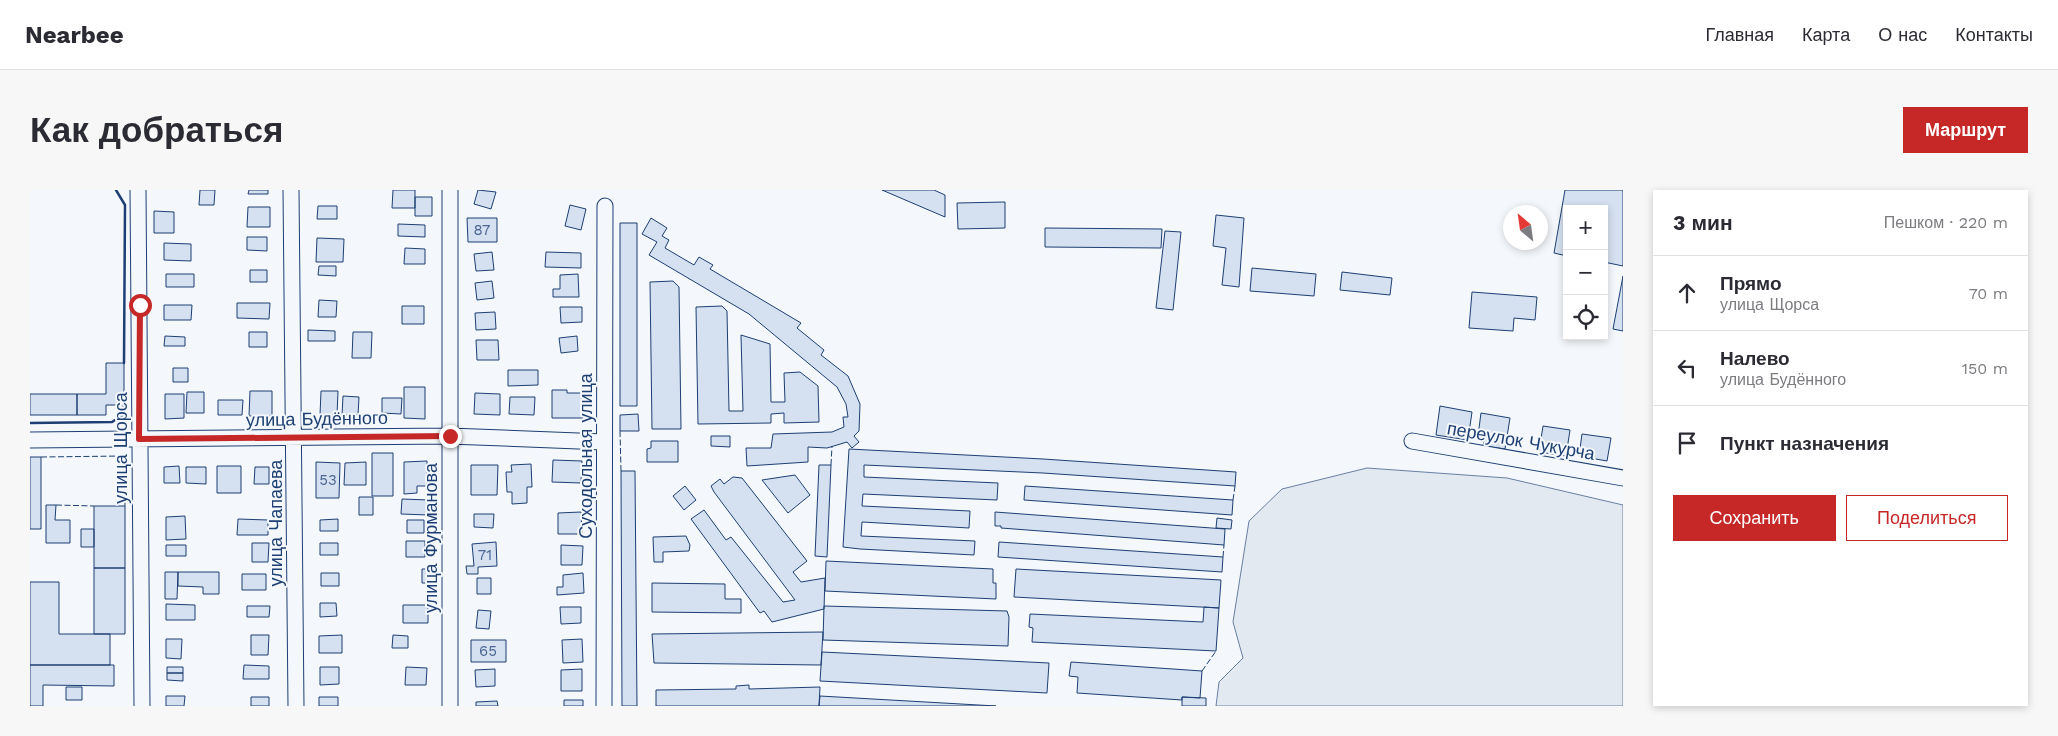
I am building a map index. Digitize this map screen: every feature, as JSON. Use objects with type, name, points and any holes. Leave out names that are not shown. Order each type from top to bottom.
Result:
[{"type":"street","name":"улица Щорса","points":[[138,190],[142,706]]},
{"type":"street","name":"улица Чапаева","points":[[291,190],[296,706]]},
{"type":"street","name":"улица Фурманова","points":[[450,190],[450,706]]},
{"type":"street","name":"Суходольная улица","points":[[604,706],[605,206]]},
{"type":"street","name":"улица Будённого","points":[[30,440],[450,436],[604,442]]},
{"type":"street","name":"переулок Чукурча","points":[[1412,441],[1623,478]]},
{"type":"shaded area","points":[[1367,468],[1507,478],[1623,505],[1623,706],[1216,706],[1219,682],[1243,658],[1233,622],[1249,521],[1282,489]]},
{"type":"building","points":[[200,190],[215,190],[214,205],[199,205]]},
{"type":"building","points":[[249,190],[268,190],[268,194],[248,194]]},
{"type":"building","points":[[393,190],[415,190],[415,208],[392,208]]},
{"type":"building","points":[[478,190],[496,192],[491,209],[474,204]]},
{"type":"building","points":[[882,190],[934,190],[945,195],[945,217]]},
{"type":"building","points":[[1565,190],[1623,190],[1623,266],[1608,263],[1608,205],[1563,205],[1563,255],[1554,253]]},
{"type":"building","points":[[415,197],[432,197],[432,216],[415,216]]},
{"type":"building","points":[[1005,202],[1005,228],[958,229],[957,203]]},
{"type":"building","points":[[570,205],[586,209],[581,230],[565,226]]},
{"type":"building","points":[[318,206],[337,206],[337,219],[317,219]]},
{"type":"building","points":[[248,207],[270,207],[270,227],[247,227]]},
{"type":"building","points":[[154,211],[174,212],[174,233],[154,233]]},
{"type":"building","points":[[1216,215],[1244,218],[1239,287],[1222,285],[1226,248],[1213,246]]},
{"type":"building","points":[[467,218],[497,218],[497,242],[468,242]]},
{"type":"building","points":[[651,218],[667,228],[662,236],[669,240],[665,248],[694,265],[699,257],[713,265],[710,269],[801,323],[797,328],[824,350],[821,355],[848,376],[860,404],[859,431],[854,436],[859,442],[852,448],[847,442],[827,448],[808,447],[808,462],[747,466],[746,448],[771,448],[773,434],[832,432],[844,427],[843,417],[848,417],[846,404],[837,387],[749,314],[649,255],[657,242],[642,234]]},
{"type":"building","points":[[620,223],[637,223],[637,406],[620,406]]},
{"type":"building","points":[[398,224],[425,225],[425,237],[398,236]]},
{"type":"building","points":[[1045,228],[1162,229],[1161,248],[1045,247]]},
{"type":"building","points":[[1165,231],[1181,232],[1173,310],[1156,308]]},
{"type":"building","points":[[247,237],[267,237],[267,251],[247,250]]},
{"type":"building","points":[[317,238],[344,239],[343,262],[316,262]]},
{"type":"building","points":[[164,243],[191,244],[191,261],[164,260]]},
{"type":"building","points":[[405,248],[425,249],[425,264],[404,264]]},
{"type":"building","points":[[492,252],[494,270],[476,271],[474,254]]},
{"type":"building","points":[[546,252],[581,253],[581,268],[545,267]]},
{"type":"building","points":[[319,266],[336,266],[336,276],[318,275]]},
{"type":"building","points":[[1252,268],[1316,274],[1314,296],[1250,291]]},
{"type":"building","points":[[250,270],[267,270],[267,282],[250,282]]},
{"type":"building","points":[[1342,272],[1392,278],[1390,295],[1340,290]]},
{"type":"building","points":[[166,274],[194,274],[194,287],[166,287]]},
{"type":"building","points":[[578,274],[579,297],[553,297],[553,289],[560,289],[560,275]]},
{"type":"building","points":[[1623,276],[1623,331],[1613,329]]},
{"type":"building","points":[[492,281],[494,298],[477,300],[475,283]]},
{"type":"building","points":[[673,281],[679,287],[681,429],[652,429],[650,282]]},
{"type":"building","points":[[1472,292],[1537,297],[1535,320],[1514,318],[1513,331],[1469,328]]},
{"type":"building","points":[[319,300],[337,301],[336,317],[318,317]]},
{"type":"building","points":[[237,303],[270,303],[269,319],[237,318]]},
{"type":"building","points":[[164,305],[192,305],[191,320],[164,320]]},
{"type":"building","points":[[402,306],[424,306],[424,324],[402,324]]},
{"type":"building","points":[[722,306],[727,311],[729,411],[743,411],[741,335],[770,344],[771,402],[785,402],[784,373],[800,372],[818,386],[819,422],[784,423],[784,413],[771,414],[771,423],[698,424],[696,307]]},
{"type":"building","points":[[560,307],[582,307],[582,322],[561,323]]},
{"type":"building","points":[[495,312],[496,329],[476,330],[475,313]]},
{"type":"building","points":[[308,330],[335,331],[335,341],[308,341]]},
{"type":"building","points":[[249,332],[267,332],[267,347],[249,347]]},
{"type":"building","points":[[353,332],[372,332],[371,358],[352,358]]},
{"type":"building","points":[[165,336],[185,337],[185,346],[164,346]]},
{"type":"building","points":[[577,336],[578,351],[561,353],[559,338]]},
{"type":"building","points":[[476,340],[498,340],[499,360],[477,360]]},
{"type":"building","points":[[106,363],[124,363],[124,405],[106,405],[106,415],[77,415],[77,394],[106,394]]},
{"type":"building","points":[[173,368],[188,368],[188,382],[173,382]]},
{"type":"building","points":[[508,370],[538,370],[538,385],[508,386]]},
{"type":"building","points":[[404,387],[425,387],[425,419],[404,418]]},
{"type":"building","points":[[552,390],[582,393],[583,418],[552,418]]},
{"type":"building","points":[[250,391],[272,391],[272,416],[249,416]]},
{"type":"building","points":[[321,391],[338,391],[337,415],[320,415]]},
{"type":"building","points":[[187,392],[204,392],[204,413],[186,413]]},
{"type":"building","points":[[475,393],[500,394],[500,415],[474,414]]},
{"type":"building","points":[[30,394],[77,394],[77,415],[30,415]]},
{"type":"building","points":[[165,394],[184,394],[184,418],[165,419]]},
{"type":"building","points":[[343,396],[359,397],[358,415],[342,415]]},
{"type":"building","points":[[510,397],[535,397],[534,415],[509,414]]},
{"type":"building","points":[[382,398],[402,398],[401,414],[382,413]]},
{"type":"building","points":[[218,400],[243,400],[242,415],[218,415]]},
{"type":"building","points":[[1440,406],[1472,412],[1468,440],[1436,435]]},
{"type":"building","points":[[1481,413],[1510,418],[1505,449],[1483,446],[1485,437],[1478,436]]},
{"type":"building","points":[[638,414],[639,431],[620,431],[620,415]]},
{"type":"building","points":[[1543,426],[1570,430],[1566,456],[1539,452]]},
{"type":"building","points":[[1582,434],[1611,438],[1607,461],[1579,456]]},
{"type":"building","points":[[711,436],[730,436],[730,447],[711,446]]},
{"type":"building","points":[[651,441],[678,441],[678,462],[647,462],[647,449],[651,448]]},
{"type":"building","points":[[849,449],[1043,459],[1236,472],[1235,486],[1043,473],[864,465],[864,477],[998,483],[997,500],[863,494],[862,506],[970,511],[969,528],[862,522],[861,536],[975,541],[974,555],[860,549],[843,547]]},
{"type":"building","points":[[372,453],[393,453],[393,496],[372,496]]},
{"type":"building","points":[[30,457],[41,457],[41,529],[30,529]]},
{"type":"building","points":[[553,460],[582,461],[581,483],[552,482]]},
{"type":"building","points":[[427,461],[427,486],[417,486],[417,493],[404,494],[404,462]]},
{"type":"building","points":[[316,462],[340,463],[339,498],[316,498]]},
{"type":"building","points":[[366,462],[366,485],[344,485],[345,463]]},
{"type":"building","points":[[531,464],[532,487],[527,487],[527,503],[512,504],[512,492],[507,492],[506,472],[512,472],[511,465]]},
{"type":"building","points":[[471,465],[498,465],[497,495],[471,495]]},
{"type":"building","points":[[819,465],[831,465],[827,557],[815,556]]},
{"type":"building","points":[[179,466],[180,483],[164,483],[164,467]]},
{"type":"building","points":[[217,466],[241,466],[241,493],[217,493]]},
{"type":"building","points":[[186,467],[206,467],[206,484],[186,483]]},
{"type":"building","points":[[255,467],[269,467],[269,484],[254,484]]},
{"type":"building","points":[[621,471],[635,471],[637,706],[622,706]]},
{"type":"building","points":[[795,475],[810,495],[788,513],[762,480]]},
{"type":"building","points":[[733,477],[742,478],[807,561],[793,572],[801,582],[825,578],[824,609],[772,622],[764,611],[760,613],[691,519],[704,510],[726,540],[731,537],[783,602],[795,600],[711,486],[720,479],[724,484]]},
{"type":"building","points":[[685,486],[696,500],[684,510],[673,496]]},
{"type":"building","points":[[1025,486],[1233,500],[1232,515],[1024,500]]},
{"type":"building","points":[[359,497],[373,497],[373,515],[359,515]]},
{"type":"building","points":[[402,499],[429,500],[429,515],[401,514]]},
{"type":"building","points":[[46,505],[56,505],[55,520],[70,520],[70,543],[46,543]]},
{"type":"building","points":[[94,506],[125,506],[125,568],[94,568]]},
{"type":"building","points":[[581,512],[582,534],[558,534],[558,513]]},
{"type":"building","points":[[995,512],[1225,529],[1224,545],[1001,528],[1001,526],[995,526]]},
{"type":"building","points":[[474,514],[494,514],[493,528],[474,527]]},
{"type":"building","points":[[185,516],[186,539],[166,540],[166,517]]},
{"type":"building","points":[[1217,518],[1232,520],[1231,529],[1216,528]]},
{"type":"building","points":[[238,519],[268,520],[268,535],[237,535]]},
{"type":"building","points":[[338,519],[338,531],[320,531],[320,520]]},
{"type":"building","points":[[407,520],[424,520],[424,533],[407,533]]},
{"type":"building","points":[[81,529],[94,529],[94,547],[81,547]]},
{"type":"building","points":[[686,536],[690,545],[689,551],[663,552],[663,562],[654,562],[653,537]]},
{"type":"building","points":[[406,541],[425,541],[425,557],[406,557]]},
{"type":"building","points":[[496,542],[497,566],[478,567],[478,574],[467,574],[466,566],[474,566],[472,544]]},
{"type":"building","points":[[999,542],[1223,557],[1222,572],[998,557]]},
{"type":"building","points":[[252,543],[269,543],[268,562],[252,562]]},
{"type":"building","points":[[320,543],[338,543],[338,555],[320,555]]},
{"type":"building","points":[[166,545],[186,545],[186,556],[166,556]]},
{"type":"building","points":[[561,545],[583,546],[582,565],[561,565]]},
{"type":"building","points":[[826,561],[993,569],[993,583],[996,583],[996,599],[825,591]]},
{"type":"building","points":[[94,568],[125,568],[125,634],[94,634]]},
{"type":"building","points":[[422,569],[435,569],[435,583],[422,583]]},
{"type":"building","points":[[1016,569],[1221,580],[1219,608],[1014,597]]},
{"type":"building","points":[[165,572],[178,572],[177,599],[165,599]]},
{"type":"building","points":[[178,572],[219,572],[219,594],[203,594],[203,587],[178,586]]},
{"type":"building","points":[[321,573],[339,573],[339,586],[321,586]]},
{"type":"building","points":[[583,573],[584,593],[557,595],[557,587],[563,587],[563,575]]},
{"type":"building","points":[[242,574],[266,574],[266,590],[242,590]]},
{"type":"building","points":[[477,578],[491,578],[491,594],[477,594]]},
{"type":"building","points":[[30,582],[59,582],[59,634],[110,634],[110,665],[30,665]]},
{"type":"building","points":[[652,583],[725,584],[725,599],[741,599],[741,613],[652,612]]},
{"type":"building","points":[[320,603],[336,603],[337,616],[320,617]]},
{"type":"building","points":[[166,604],[195,605],[195,620],[166,620]]},
{"type":"building","points":[[403,605],[428,605],[428,623],[403,623]]},
{"type":"building","points":[[247,606],[270,606],[269,617],[247,617]]},
{"type":"building","points":[[824,606],[1007,611],[1009,617],[1008,646],[823,640]]},
{"type":"building","points":[[560,607],[581,607],[581,623],[561,624]]},
{"type":"building","points":[[1204,607],[1219,608],[1216,651],[1032,642],[1033,628],[1029,627],[1030,614],[1203,622]]},
{"type":"building","points":[[478,610],[491,611],[489,629],[476,628]]},
{"type":"building","points":[[823,632],[821,665],[654,663],[652,634]]},
{"type":"building","points":[[251,635],[269,635],[268,655],[251,655]]},
{"type":"building","points":[[342,635],[342,653],[319,653],[319,636]]},
{"type":"building","points":[[393,635],[408,636],[408,648],[392,648]]},
{"type":"building","points":[[166,639],[182,639],[181,659],[166,658]]},
{"type":"building","points":[[582,639],[583,662],[563,663],[562,640]]},
{"type":"building","points":[[471,640],[506,640],[506,662],[471,662]]},
{"type":"building","points":[[822,652],[1049,663],[1047,693],[820,681]]},
{"type":"building","points":[[1071,662],[1202,671],[1200,698],[1182,697],[1182,700],[1077,693],[1078,677],[1069,676]]},
{"type":"building","points":[[30,665],[114,665],[114,686],[43,685],[43,706],[30,706]]},
{"type":"building","points":[[244,665],[269,666],[269,679],[243,679]]},
{"type":"building","points":[[167,667],[183,667],[183,673],[167,673]]},
{"type":"building","points":[[320,667],[339,667],[339,684],[320,685]]},
{"type":"building","points":[[406,667],[427,668],[426,685],[405,685]]},
{"type":"building","points":[[495,669],[495,686],[476,687],[475,670]]},
{"type":"building","points":[[582,669],[582,691],[561,691],[561,670]]},
{"type":"building","points":[[167,673],[183,673],[183,681],[167,680]]},
{"type":"building","points":[[749,685],[749,689],[820,687],[819,706],[656,706],[656,690],[736,689],[736,686]]},
{"type":"building","points":[[66,687],[82,687],[82,700],[66,700]]},
{"type":"building","points":[[166,696],[185,696],[184,706],[166,706]]},
{"type":"building","points":[[820,696],[996,706],[819,706]]},
{"type":"building","points":[[251,697],[269,697],[269,706],[251,706]]},
{"type":"building","points":[[319,697],[338,697],[338,706],[319,706]]},
{"type":"building","points":[[1182,697],[1206,698],[1206,706],[1182,706]]},
{"type":"building","points":[[564,700],[583,700],[583,706],[564,706]]},
{"type":"building","points":[[497,701],[498,706],[476,706],[476,702]]},
{"type":"fence","points":[[620,431],[621,471]]},
{"type":"fence","points":[[831,465],[832,446]]},
{"type":"fence","points":[[41,457],[124,456],[125,506]]},
{"type":"fence","points":[[1233,500],[1235,486]]},
{"type":"fence","points":[[56,505],[94,506]]},
{"type":"fence","points":[[1223,557],[1224,545]]},
{"type":"fence","points":[[1202,671],[1216,651]]},
{"type":"wall","points":[[116,190],[125,205],[124,363]]},
{"type":"wall","points":[[30,423],[112,422],[123,415],[124,405]]},
{"type":"route","points":[[140,305],[139,439],[450,436]]}]
